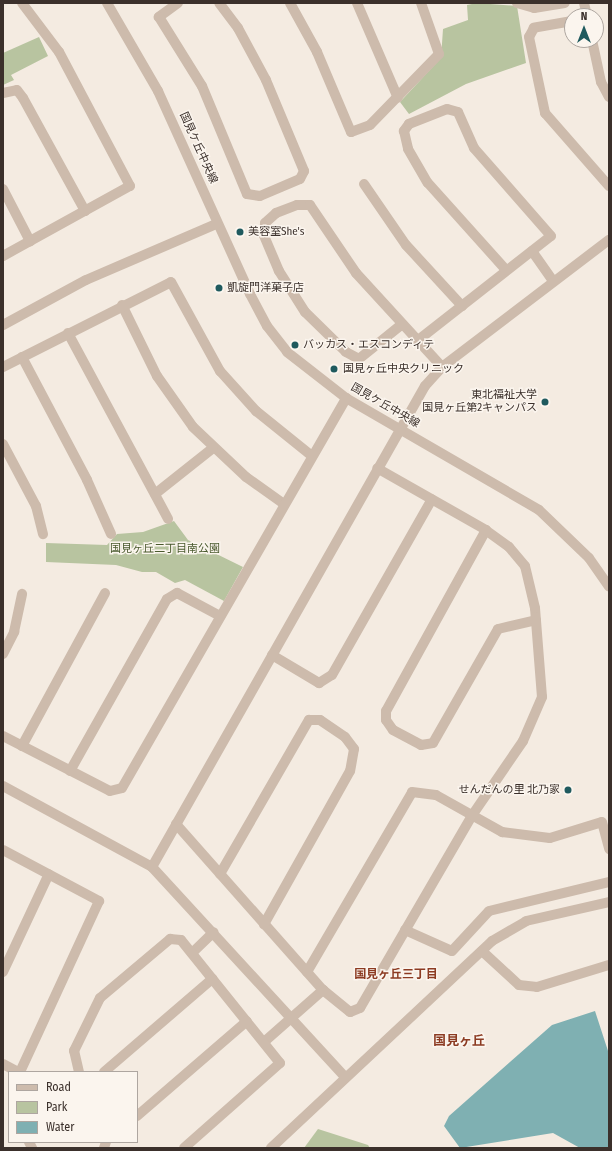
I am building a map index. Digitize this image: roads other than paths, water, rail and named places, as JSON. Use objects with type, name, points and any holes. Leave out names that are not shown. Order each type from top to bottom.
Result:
[{"type":"street","points":[[3,256],[130,186],[59,52],[22,3]]},
{"type":"street","points":[[178,3],[159,17],[202,86],[247,194],[260,196],[300,179],[304,171],[266,80],[238,28],[219,3]]},
{"type":"street","points":[[290,3],[317,52],[351,132],[370,125],[398,98],[439,54],[421,3]]},
{"type":"street","points":[[357,3],[398,98]]},
{"type":"street","points":[[517,3],[534,8],[565,3]]},
{"type":"street","name":"国見ケ丘中央線","points":[[111,4],[158,90],[216,224],[267,326],[287,352],[346,398],[539,510],[589,558],[609,587]]},
{"type":"street","points":[[564,23],[534,28],[529,38],[546,113],[609,186]]},
{"type":"street","points":[[595,48],[609,97]]},
{"type":"street","points":[[3,93],[17,90],[85,212]]},
{"type":"street","points":[[417,341],[551,236],[474,148],[458,112],[447,109],[410,124],[404,131],[408,149],[428,183],[506,270]]},
{"type":"street","points":[[364,184],[406,245],[462,306]]},
{"type":"street","points":[[3,189],[30,241]]},
{"type":"street","points":[[401,325],[359,359],[346,352],[305,312],[290,288],[264,235],[265,223],[276,213],[297,205],[310,205],[333,243],[401,325],[442,367]]},
{"type":"street","points":[[3,325],[86,280],[216,224]]},
{"type":"street","points":[[152,867],[399,428],[425,386],[442,367],[552,280],[609,240]]},
{"type":"street","points":[[532,251],[552,280]]},
{"type":"street","points":[[3,367],[122,305],[171,282],[220,372],[256,411],[312,456]]},
{"type":"street","points":[[122,305],[171,399],[214,448],[284,504]]},
{"type":"street","points":[[68,333],[168,519]]},
{"type":"street","points":[[22,357],[87,480],[111,534]]},
{"type":"street","points":[[3,736],[110,791],[122,788],[346,398]]},
{"type":"street","points":[[3,444],[36,506],[43,534]]},
{"type":"street","points":[[154,494],[214,448]]},
{"type":"street","points":[[176,824],[323,990],[350,1012],[360,1008],[471,817],[523,741],[538,712],[542,679],[532,587],[525,566],[508,547],[486,530],[377,468]]},
{"type":"street","points":[[272,655],[319,683],[332,675],[432,499]]},
{"type":"street","points":[[486,530],[386,711],[386,720],[393,730],[421,745],[433,743],[498,629],[536,620]]},
{"type":"street","points":[[22,746],[105,593]]},
{"type":"street","points":[[70,771],[167,599],[177,593],[220,616]]},
{"type":"street","points":[[3,654],[14,632],[22,594]]},
{"type":"street","points":[[220,874],[309,720],[320,720],[345,737],[354,749],[350,771],[264,924]]},
{"type":"street","points":[[3,786],[152,867],[214,932],[345,1077]]},
{"type":"street","points":[[307,972],[412,792],[436,795],[471,817],[502,832],[550,838],[602,822],[609,849]]},
{"type":"street","points":[[3,850],[98,901],[20,1071]]},
{"type":"street","points":[[3,972],[49,874]]},
{"type":"street","points":[[405,930],[452,950],[489,911],[609,882]]},
{"type":"street","points":[[271,1148],[345,1077],[482,951],[526,921],[609,902]]},
{"type":"street","points":[[192,953],[214,932]]},
{"type":"street","points":[[79,1071],[74,1051],[100,998],[170,939],[181,940],[280,1063],[184,1148]]},
{"type":"street","points":[[482,951],[519,985],[537,987],[609,965]]},
{"type":"street","points":[[105,1071],[212,979]]},
{"type":"street","points":[[264,1042],[323,990]]},
{"type":"street","points":[[138,1115],[247,1021]]},
{"type":"street","points":[[3,1064],[18,1071]]},
{"type":"water","points":[[595,1011],[609,1054],[609,1148],[580,1148],[553,1133],[460,1148],[444,1126],[449,1116],[552,1025]]},
{"type":"place","name":"美容室She's","points":[[240,232]]},
{"type":"place","name":"凱旋門洋菓子店","points":[[219,288]]},
{"type":"place","name":"バッカス・エスコンディテ","points":[[295,345]]},
{"type":"place","name":"国見ヶ丘中央クリニック","points":[[334,369]]},
{"type":"place","name":"東北福祉大学 国見ヶ丘第2キャンパス","points":[[545,402]]},
{"type":"place","name":"せんだんの里 北乃家","points":[[568,790]]},
{"type":"district","name":"国見ヶ丘三丁目","points":[[396,975]]},
{"type":"district","name":"国見ヶ丘","points":[[459,1041]]},
{"type":"park label","name":"国見ヶ丘二丁目南公園","points":[[165,549]]}]
